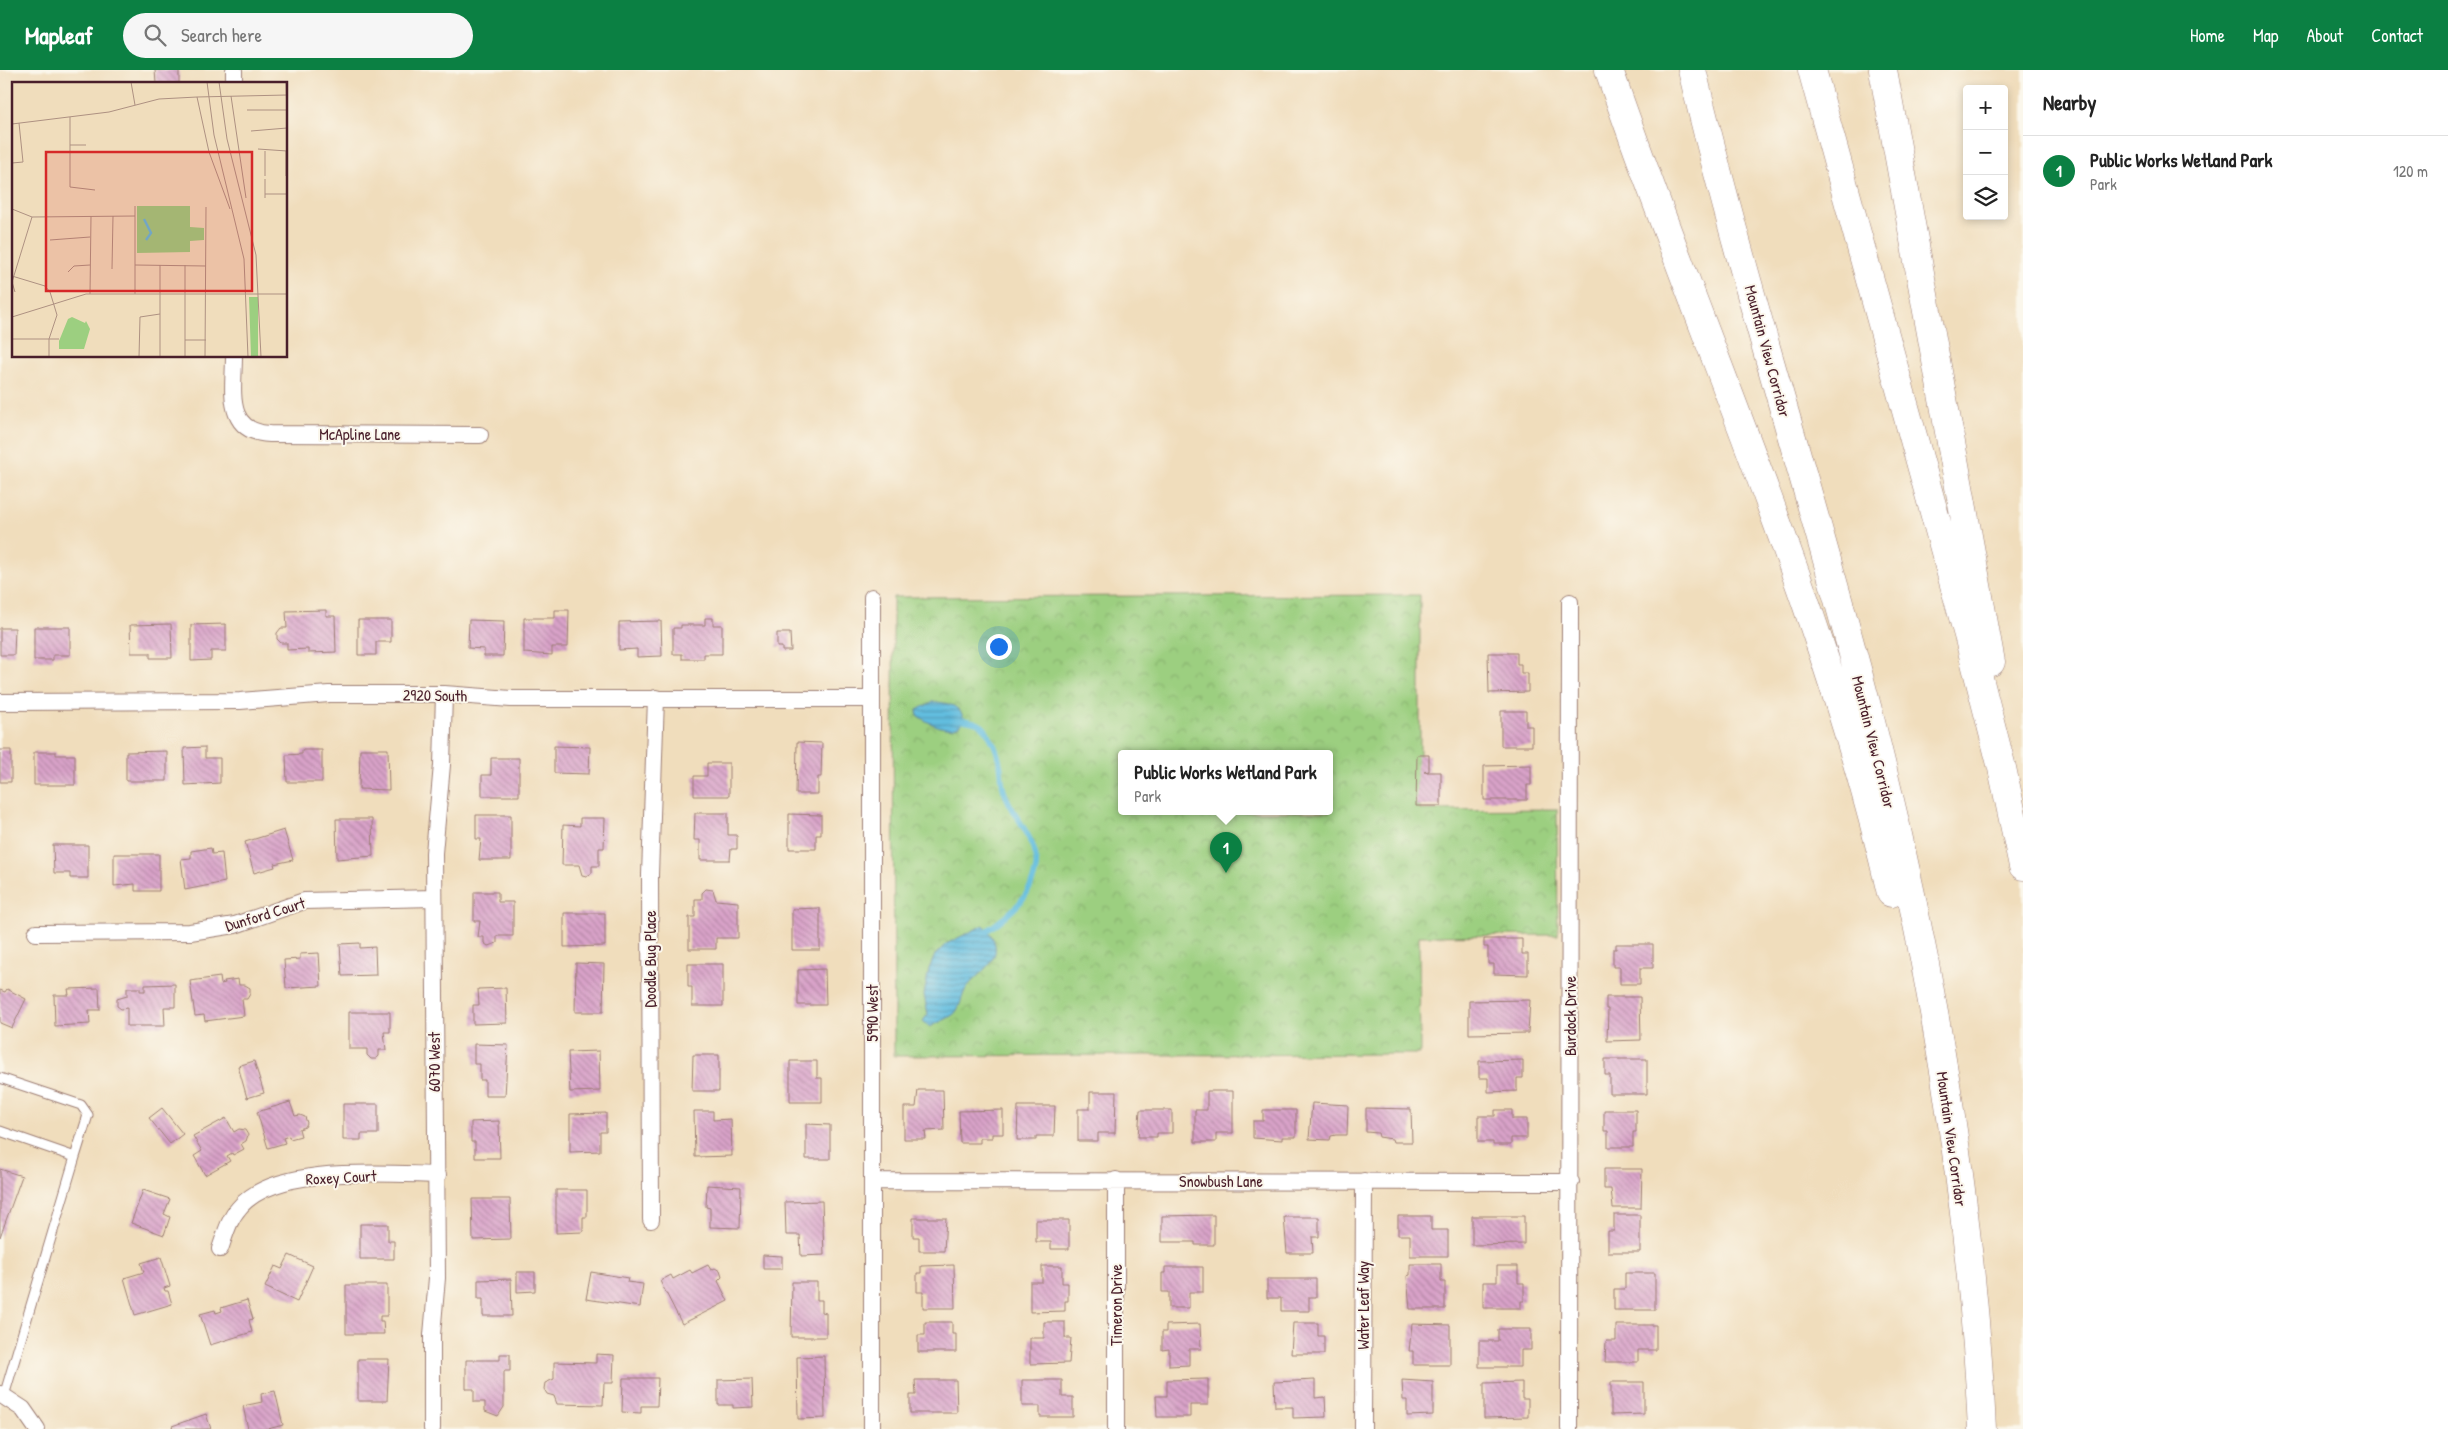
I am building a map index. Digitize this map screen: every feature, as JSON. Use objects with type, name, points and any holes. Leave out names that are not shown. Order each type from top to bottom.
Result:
[{"type":"highway","points":[[1609,70],[1803,594],[1847,727],[1870,807],[1903,944],[1972,1303]]},
{"type":"highway","name":"Mountain View Corridor","points":[[1692,70],[1869,715],[1899,843],[1937,1040],[1957,1167],[1972,1303],[1982,1429]]},
{"type":"highway","points":[[1812,70],[1966,630],[2002,768],[2023,866]]},
{"type":"highway","points":[[1883,70],[1982,605],[2002,768]]},
{"type":"street","name":"McApline Lane","points":[[234,358],[236,412],[242,425],[261,434],[480,435]]},
{"type":"street","name":"5990 West","points":[[872,597],[872,1429]]},
{"type":"street","name":"Burdock Drive","points":[[1569,1429],[1571,1182],[1570,602]]},
{"type":"street","name":"2920 South","points":[[0,702],[240,701],[329,694],[444,694],[511,699],[871,699]]},
{"type":"street","name":"6070 West","points":[[432,1429],[432,1335],[438,1278],[438,1174],[434,1128],[434,832],[442,765],[444,694]]},
{"type":"street","name":"Doodle Bug Place","points":[[651,1220],[650,875],[656,698]]},
{"type":"street","name":"Dunford Court","points":[[36,933],[190,932],[235,925],[304,901],[434,898]]},
{"type":"street","name":"Roxey Court","points":[[220,1249],[230,1223],[240,1206],[252,1196],[290,1180],[338,1174],[438,1174]]},
{"type":"street","name":"Timeron Drive","points":[[1116,1180],[1116,1429]]},
{"type":"street","name":"Snowbush Lane","points":[[872,1181],[1571,1182]]},
{"type":"street","name":"Water Leaf Way","points":[[1363,1429],[1364,1181]]},
{"type":"street","points":[[2,1395],[24,1409],[37,1429]]},
{"type":"lane","points":[[0,1078],[81,1106],[88,1115],[2,1395]]},
{"type":"lane","points":[[0,1131],[75,1156]]},
{"type":"green space","points":[[1420,595],[1420,810],[1557,809],[1558,935],[1419,936],[1420,1054],[894,1056],[893,597]]},
{"type":"water","points":[[932,702],[952,705],[960,711],[964,720],[955,728],[949,728],[935,725],[918,716],[917,710]]},
{"type":"water","points":[[984,925],[992,936],[995,945],[992,959],[988,966],[966,989],[954,1014],[930,1027],[923,1021],[928,1014],[924,995],[929,969],[935,955],[946,944]]},
{"type":"building","points":[[155,70],[179,70],[179,82],[156,82]]},
{"type":"building","points":[[326,610],[326,616],[335,616],[336,652],[308,653],[308,649],[287,650],[287,643],[281,643],[277,639],[277,633],[281,628],[287,628],[286,611]]},
{"type":"building","points":[[555,610],[569,610],[568,647],[552,647],[552,655],[524,653],[524,618],[555,618]]},
{"type":"building","points":[[705,618],[713,618],[713,625],[722,625],[722,654],[704,654],[704,659],[682,659],[682,654],[673,654],[673,628],[681,628],[681,625],[705,625]]},
{"type":"building","points":[[358,620],[391,620],[391,642],[376,642],[376,655],[358,655]]},
{"type":"building","points":[[469,620],[504,621],[503,656],[484,656],[484,649],[468,648]]},
{"type":"building","points":[[661,621],[662,656],[637,657],[637,649],[619,650],[619,622]]},
{"type":"building","points":[[171,624],[172,658],[150,658],[150,653],[131,653],[130,625]]},
{"type":"building","points":[[226,624],[226,651],[211,651],[211,660],[191,661],[191,625]]},
{"type":"building","points":[[34,627],[70,627],[70,655],[53,655],[53,660],[34,660]]},
{"type":"building","points":[[0,628],[15,628],[14,655],[0,655]]},
{"type":"building","points":[[777,633],[790,633],[791,651],[782,651],[782,647],[777,647]]},
{"type":"building","points":[[1488,653],[1517,653],[1517,664],[1521,664],[1521,673],[1528,673],[1528,692],[1489,693]]},
{"type":"building","points":[[1501,711],[1526,711],[1526,726],[1532,726],[1532,746],[1501,746]]},
{"type":"building","points":[[797,742],[822,743],[821,777],[818,777],[818,794],[796,794]]},
{"type":"building","points":[[554,746],[590,747],[589,774],[554,773]]},
{"type":"building","points":[[205,747],[205,758],[220,758],[220,783],[185,785],[184,748]]},
{"type":"building","points":[[360,749],[388,749],[389,790],[359,789]]},
{"type":"building","points":[[0,750],[11,750],[11,782],[0,782]]},
{"type":"building","points":[[302,750],[322,750],[322,782],[287,782],[286,755],[302,754]]},
{"type":"building","points":[[167,751],[167,781],[126,781],[126,752]]},
{"type":"building","points":[[34,752],[56,752],[56,755],[75,755],[75,785],[34,785]]},
{"type":"building","points":[[1417,755],[1429,755],[1429,771],[1424,772],[1441,772],[1441,806],[1416,806]]},
{"type":"building","points":[[491,758],[519,758],[519,796],[482,796],[482,775],[491,775]]},
{"type":"building","points":[[707,763],[729,763],[729,796],[694,796],[694,776],[707,776]]},
{"type":"building","points":[[1531,765],[1531,785],[1527,785],[1527,800],[1484,800],[1484,766]]},
{"type":"building","points":[[695,813],[728,813],[728,835],[737,835],[737,849],[731,849],[730,860],[700,860],[700,840],[694,840]]},
{"type":"building","points":[[789,814],[821,815],[821,835],[816,835],[816,849],[789,849]]},
{"type":"building","points":[[476,815],[511,815],[511,860],[479,860],[481,839],[476,839]]},
{"type":"building","points":[[580,818],[605,818],[604,848],[599,848],[599,866],[592,866],[592,873],[587,876],[582,875],[579,865],[562,865],[563,825],[580,826]]},
{"type":"building","points":[[336,819],[372,819],[373,856],[337,859]]},
{"type":"building","points":[[284,830],[293,860],[274,864],[275,867],[254,873],[245,842]]},
{"type":"building","points":[[53,845],[88,845],[88,878],[70,878],[70,873],[54,873]]},
{"type":"building","points":[[211,848],[212,854],[222,853],[225,882],[185,890],[181,859],[191,858],[191,851]]},
{"type":"building","points":[[114,854],[159,854],[159,891],[135,891],[135,884],[114,886]]},
{"type":"building","points":[[706,889],[713,890],[716,900],[738,902],[738,938],[716,938],[716,949],[689,949],[689,917],[695,917],[695,899],[702,899],[702,893]]},
{"type":"building","points":[[474,892],[498,892],[498,902],[513,902],[513,936],[497,936],[497,943],[488,946],[484,943],[484,937],[478,937],[480,921],[474,921]]},
{"type":"building","points":[[820,908],[820,950],[792,950],[792,909]]},
{"type":"building","points":[[564,913],[605,913],[605,946],[564,947]]},
{"type":"building","points":[[1484,939],[1522,939],[1522,954],[1528,954],[1528,975],[1494,974],[1494,964],[1488,964],[1488,947],[1484,947]]},
{"type":"building","points":[[360,943],[360,948],[375,947],[376,975],[342,976],[340,944]]},
{"type":"building","points":[[1616,944],[1653,944],[1653,968],[1640,968],[1640,984],[1620,984],[1620,967],[1613,967],[1613,949],[1616,949]]},
{"type":"building","points":[[319,953],[321,986],[286,988],[284,960],[300,959],[300,954]]},
{"type":"building","points":[[576,963],[604,964],[603,1012],[575,1012]]},
{"type":"building","points":[[688,964],[723,964],[723,1006],[692,1006],[692,987],[688,987]]},
{"type":"building","points":[[825,969],[826,1005],[798,1005],[798,970]]},
{"type":"building","points":[[220,977],[221,984],[225,983],[224,981],[238,979],[239,985],[245,985],[250,988],[250,994],[247,999],[242,999],[244,1016],[205,1021],[204,1015],[195,1016],[190,981]]},
{"type":"building","points":[[175,984],[175,1007],[164,1007],[165,1026],[127,1026],[127,1008],[121,1009],[117,1006],[117,999],[127,996],[127,988],[140,988],[140,991],[145,991],[145,985]]},
{"type":"building","points":[[99,988],[100,1010],[89,1010],[90,1024],[55,1026],[54,995],[69,995],[68,989]]},
{"type":"building","points":[[506,988],[507,1023],[473,1024],[473,1005],[479,1005],[478,989]]},
{"type":"building","points":[[7,989],[26,999],[12,1028],[0,1023],[0,990],[5,992]]},
{"type":"building","points":[[1606,997],[1640,997],[1641,1040],[1607,1041],[1608,1009],[1606,1009]]},
{"type":"building","points":[[1530,1000],[1528,1033],[1469,1034],[1469,1001]]},
{"type":"building","points":[[349,1012],[390,1012],[390,1032],[384,1032],[386,1050],[379,1050],[379,1056],[376,1059],[371,1059],[367,1055],[367,1049],[349,1049]]},
{"type":"building","points":[[474,1044],[508,1045],[505,1096],[485,1096],[485,1080],[480,1080],[480,1064],[474,1064]]},
{"type":"building","points":[[599,1051],[600,1091],[570,1092],[568,1052]]},
{"type":"building","points":[[693,1055],[719,1055],[719,1091],[692,1091]]},
{"type":"building","points":[[1605,1059],[1647,1059],[1647,1094],[1610,1094],[1610,1075],[1605,1075]]},
{"type":"building","points":[[1523,1060],[1523,1078],[1517,1078],[1517,1091],[1488,1092],[1488,1078],[1479,1078],[1479,1061]]},
{"type":"building","points":[[254,1061],[264,1093],[247,1098],[238,1066]]},
{"type":"building","points":[[790,1061],[817,1061],[817,1078],[822,1078],[822,1102],[790,1102]]},
{"type":"building","points":[[918,1090],[943,1090],[944,1130],[925,1131],[926,1139],[904,1139],[904,1107],[916,1107]]},
{"type":"building","points":[[1207,1091],[1233,1091],[1233,1133],[1216,1133],[1216,1142],[1195,1142],[1195,1110],[1207,1110]]},
{"type":"building","points":[[1090,1092],[1116,1092],[1115,1133],[1098,1133],[1098,1141],[1078,1141],[1078,1109],[1090,1109]]},
{"type":"building","points":[[290,1102],[295,1116],[305,1117],[307,1123],[305,1127],[299,1129],[301,1136],[290,1139],[289,1136],[283,1138],[285,1143],[268,1148],[257,1112]]},
{"type":"building","points":[[1312,1103],[1348,1105],[1347,1135],[1331,1136],[1330,1140],[1309,1139]]},
{"type":"building","points":[[343,1104],[378,1104],[378,1134],[361,1134],[361,1140],[343,1140]]},
{"type":"building","points":[[1018,1106],[1055,1106],[1054,1136],[1036,1136],[1036,1140],[1017,1140]]},
{"type":"building","points":[[162,1108],[183,1134],[170,1144],[149,1118]]},
{"type":"building","points":[[1366,1108],[1411,1109],[1412,1142],[1393,1142],[1392,1139],[1379,1137],[1378,1133],[1366,1132]]},
{"type":"building","points":[[1003,1110],[1003,1134],[992,1134],[992,1138],[980,1138],[980,1143],[960,1143],[959,1111]]},
{"type":"building","points":[[1140,1110],[1172,1110],[1172,1133],[1157,1133],[1157,1137],[1138,1137]]},
{"type":"building","points":[[1263,1110],[1296,1110],[1296,1137],[1282,1137],[1282,1140],[1253,1138],[1253,1121],[1263,1121]]},
{"type":"building","points":[[1495,1110],[1512,1110],[1512,1119],[1527,1119],[1527,1138],[1511,1138],[1511,1145],[1493,1145],[1493,1142],[1478,1142],[1478,1116],[1495,1116]]},
{"type":"building","points":[[1604,1110],[1636,1110],[1636,1132],[1633,1132],[1633,1147],[1608,1147],[1608,1131],[1604,1131]]},
{"type":"building","points":[[694,1111],[713,1111],[713,1120],[731,1119],[732,1156],[695,1157]]},
{"type":"building","points":[[606,1113],[606,1132],[600,1132],[600,1151],[570,1152],[570,1114]]},
{"type":"building","points":[[226,1118],[234,1132],[239,1129],[245,1130],[248,1135],[246,1141],[241,1144],[244,1149],[227,1156],[230,1161],[205,1175],[194,1156],[202,1151],[193,1136]]},
{"type":"building","points":[[499,1121],[500,1158],[475,1158],[475,1142],[471,1142],[471,1122]]},
{"type":"building","points":[[806,1124],[830,1125],[830,1159],[806,1159]]},
{"type":"building","points":[[0,1169],[22,1176],[0,1237]]},
{"type":"building","points":[[1604,1169],[1642,1169],[1641,1208],[1613,1208],[1611,1189],[1604,1189]]},
{"type":"building","points":[[707,1185],[741,1187],[740,1228],[710,1227],[710,1208],[706,1207]]},
{"type":"building","points":[[143,1190],[170,1199],[164,1214],[170,1217],[164,1235],[131,1223]]},
{"type":"building","points":[[556,1190],[587,1190],[587,1217],[583,1217],[583,1232],[556,1233]]},
{"type":"building","points":[[472,1199],[510,1199],[511,1239],[473,1240]]},
{"type":"building","points":[[822,1201],[824,1255],[801,1256],[800,1235],[786,1235],[785,1202]]},
{"type":"building","points":[[1214,1215],[1214,1245],[1195,1245],[1195,1242],[1162,1242],[1162,1216]]},
{"type":"building","points":[[1614,1215],[1640,1215],[1640,1252],[1608,1252],[1608,1231],[1614,1231]]},
{"type":"building","points":[[1398,1216],[1431,1216],[1431,1230],[1448,1230],[1448,1256],[1410,1256],[1410,1235],[1398,1235]]},
{"type":"building","points":[[1472,1216],[1524,1216],[1524,1244],[1472,1245]]},
{"type":"building","points":[[1284,1217],[1319,1217],[1319,1237],[1312,1237],[1313,1253],[1287,1253]]},
{"type":"building","points":[[913,1218],[946,1218],[944,1251],[919,1251],[919,1237],[913,1237]]},
{"type":"building","points":[[1036,1220],[1069,1220],[1069,1249],[1051,1249],[1051,1242],[1036,1242]]},
{"type":"building","points":[[360,1224],[388,1224],[388,1241],[394,1241],[394,1259],[360,1259]]},
{"type":"building","points":[[289,1255],[313,1266],[297,1302],[265,1287],[275,1266],[282,1269]]},
{"type":"building","points":[[763,1255],[782,1256],[782,1269],[763,1269]]},
{"type":"building","points":[[161,1257],[170,1286],[164,1288],[165,1291],[168,1291],[172,1304],[135,1315],[124,1278],[144,1272],[141,1263]]},
{"type":"building","points":[[1410,1264],[1441,1264],[1441,1282],[1445,1282],[1445,1309],[1410,1309],[1407,1276],[1410,1275]]},
{"type":"building","points":[[708,1265],[711,1270],[715,1268],[720,1271],[722,1277],[718,1281],[728,1301],[682,1324],[660,1281],[671,1275],[673,1279],[690,1270],[692,1273]]},
{"type":"building","points":[[954,1265],[955,1308],[923,1308],[923,1292],[917,1292],[917,1273],[921,1273],[921,1266]]},
{"type":"building","points":[[1042,1266],[1062,1266],[1062,1283],[1068,1283],[1068,1301],[1065,1301],[1065,1311],[1030,1312],[1030,1282],[1042,1282]]},
{"type":"building","points":[[1497,1266],[1518,1266],[1518,1283],[1524,1283],[1524,1301],[1521,1301],[1521,1308],[1483,1308],[1483,1282],[1497,1282]]},
{"type":"building","points":[[1165,1267],[1203,1267],[1203,1292],[1189,1292],[1189,1308],[1169,1308],[1169,1292],[1162,1292],[1162,1273],[1165,1273]]},
{"type":"building","points":[[517,1272],[535,1272],[535,1291],[517,1292]]},
{"type":"building","points":[[591,1272],[628,1278],[627,1282],[643,1284],[640,1307],[586,1299]]},
{"type":"building","points":[[1625,1273],[1655,1273],[1655,1310],[1614,1310],[1614,1289],[1625,1289]]},
{"type":"building","points":[[511,1279],[512,1316],[483,1316],[483,1299],[478,1299],[478,1280]]},
{"type":"building","points":[[1267,1279],[1316,1279],[1316,1297],[1309,1297],[1309,1311],[1281,1311],[1281,1298],[1267,1298]]},
{"type":"building","points":[[792,1282],[817,1282],[817,1300],[822,1300],[822,1312],[826,1313],[826,1337],[791,1337]]},
{"type":"building","points":[[346,1285],[387,1285],[387,1316],[380,1316],[380,1321],[383,1321],[384,1334],[346,1334]]},
{"type":"building","points":[[247,1300],[253,1319],[249,1320],[252,1332],[210,1345],[200,1314],[215,1310],[216,1313],[222,1311],[221,1308]]},
{"type":"building","points":[[925,1322],[952,1322],[952,1334],[956,1334],[956,1352],[918,1352],[918,1335],[925,1335]]},
{"type":"building","points":[[1044,1322],[1065,1322],[1065,1338],[1071,1338],[1069,1363],[1030,1364],[1030,1338],[1044,1338]]},
{"type":"building","points":[[1293,1323],[1318,1323],[1318,1336],[1324,1336],[1324,1354],[1291,1354]]},
{"type":"building","points":[[1200,1324],[1201,1349],[1189,1349],[1189,1365],[1169,1366],[1169,1349],[1162,1350],[1162,1332],[1166,1332],[1166,1325]]},
{"type":"building","points":[[1412,1324],[1450,1325],[1450,1365],[1413,1365],[1413,1351],[1409,1351]]},
{"type":"building","points":[[1616,1325],[1656,1325],[1656,1350],[1638,1350],[1638,1362],[1605,1362],[1606,1341],[1616,1341]]},
{"type":"building","points":[[1498,1329],[1531,1329],[1531,1350],[1521,1350],[1521,1367],[1479,1367],[1479,1341],[1498,1341]]},
{"type":"building","points":[[500,1354],[510,1354],[510,1371],[504,1371],[504,1407],[498,1416],[485,1411],[485,1402],[474,1402],[474,1389],[466,1389],[466,1360],[500,1360]]},
{"type":"building","points":[[596,1354],[614,1355],[613,1383],[604,1383],[603,1405],[557,1404],[554,1396],[547,1394],[544,1389],[545,1383],[554,1379],[554,1362],[596,1363]]},
{"type":"building","points":[[824,1356],[825,1418],[798,1419],[797,1357]]},
{"type":"building","points":[[358,1359],[389,1359],[387,1401],[358,1401]]},
{"type":"building","points":[[623,1378],[658,1378],[657,1406],[641,1406],[641,1413],[622,1412]]},
{"type":"building","points":[[752,1379],[753,1407],[733,1408],[733,1405],[718,1405],[718,1380]]},
{"type":"building","points":[[1208,1379],[1208,1405],[1190,1405],[1190,1417],[1157,1417],[1156,1396],[1167,1396],[1167,1380]]},
{"type":"building","points":[[915,1380],[956,1380],[957,1413],[910,1413],[910,1395],[916,1395]]},
{"type":"building","points":[[1022,1380],[1062,1380],[1062,1397],[1073,1397],[1073,1417],[1040,1417],[1040,1406],[1022,1406]]},
{"type":"building","points":[[1315,1380],[1315,1398],[1325,1397],[1326,1417],[1293,1418],[1293,1407],[1275,1407],[1274,1382]]},
{"type":"building","points":[[1402,1380],[1433,1382],[1433,1415],[1407,1416],[1407,1400],[1403,1400]]},
{"type":"building","points":[[1522,1382],[1522,1399],[1528,1399],[1528,1417],[1484,1418],[1484,1383]]},
{"type":"building","points":[[1611,1382],[1644,1382],[1644,1414],[1611,1415]]},
{"type":"building","points":[[275,1391],[283,1425],[268,1429],[248,1429],[243,1406],[262,1402],[261,1394]]},
{"type":"building","points":[[206,1414],[211,1429],[173,1429],[172,1426]]},
{"type":"waterway","points":[[964,720],[981,725],[992,741],[1001,767],[1004,791],[1029,838],[1036,858],[1034,878],[1025,896],[1012,911],[988,930]]},
{"type":"place","name":"Public Works Wetland Park","points":[[1226,873]]}]
